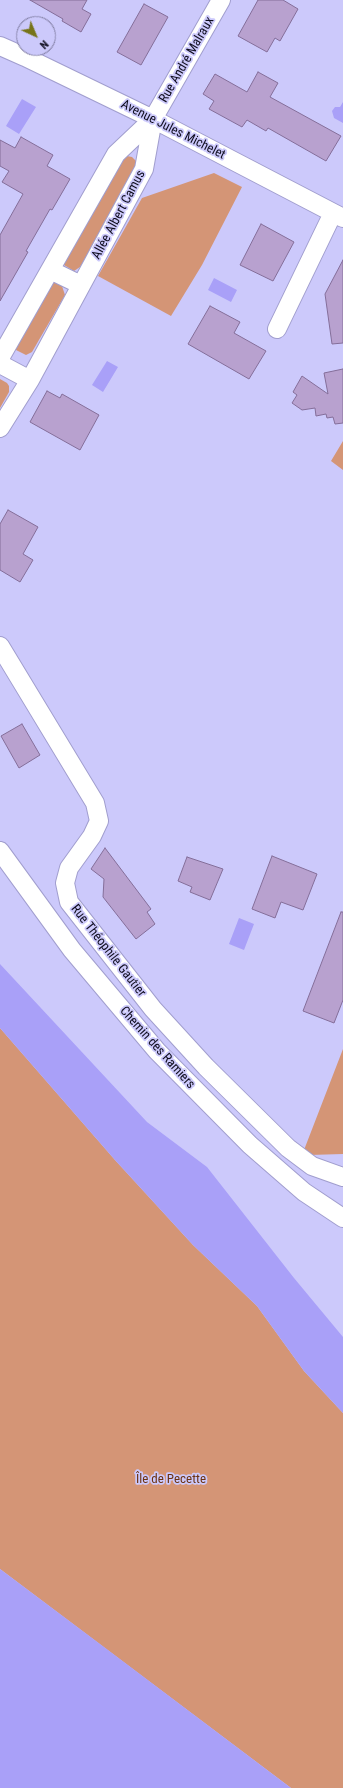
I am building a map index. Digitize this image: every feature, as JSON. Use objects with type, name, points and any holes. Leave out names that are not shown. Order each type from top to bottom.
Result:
[{"type":"street","name":"Rue André Malraux","points":[[152,119],[221,0]]},
{"type":"street","name":"Avenue Jules Michelet","points":[[0,46],[25,56],[152,119],[338,216]]},
{"type":"street","points":[[0,358],[116,154],[152,119]]},
{"type":"street","name":"Allée Albert Camus","points":[[0,428],[30,380],[144,169],[152,119]]},
{"type":"street","points":[[277,329],[338,216]]},
{"type":"street","points":[[50,270],[81,285]]},
{"type":"street","points":[[0,364],[30,380]]},
{"type":"street","name":"Rue Théophile Gautier","points":[[0,646],[94,803],[99,820],[92,836],[69,868],[65,883],[69,902],[153,1009],[206,1066],[288,1148],[312,1166],[343,1177]]},
{"type":"street","name":"Chemin des Ramiers","points":[[0,851],[72,950],[157,1051],[250,1145],[304,1192],[343,1218]]},
{"type":"green space","points":[[127,156],[132,157],[136,161],[135,173],[80,267],[74,271],[64,265],[63,262],[117,163]]},
{"type":"green space","points":[[214,173],[242,187],[202,265],[171,316],[98,276],[142,198]]},
{"type":"green space","points":[[55,282],[62,286],[65,295],[32,352],[26,355],[16,350],[15,347],[50,283]]},
{"type":"green space","points":[[0,379],[7,383],[9,386],[9,392],[0,408]]},
{"type":"green space","points":[[343,441],[343,470],[331,461]]},
{"type":"green space","name":"Île de Pecette","points":[[0,1028],[115,1160],[193,1245],[257,1306],[304,1371],[343,1413],[343,1788],[291,1788],[0,1569]]},
{"type":"green space","points":[[343,1049],[343,1154],[309,1155],[304,1150]]},
{"type":"shaded area","points":[[22,99],[36,107],[19,134],[6,126]]},
{"type":"shaded area","points":[[343,102],[343,123],[334,118],[332,111],[335,107],[340,107]]},
{"type":"shaded area","points":[[214,278],[237,290],[231,302],[208,290]]},
{"type":"shaded area","points":[[107,361],[118,367],[103,392],[92,385]]},
{"type":"shaded area","points":[[239,918],[254,924],[244,950],[229,944]]},
{"type":"shaded area","points":[[0,964],[147,1122],[207,1167],[294,1278],[343,1337],[343,1413],[304,1371],[257,1306],[193,1245],[115,1160],[0,1028]]},
{"type":"shaded area","points":[[0,1569],[108,1650],[291,1788],[0,1788]]},
{"type":"building","points":[[30,0],[87,0],[82,9],[91,14],[81,32],[62,21],[63,19]]},
{"type":"building","points":[[258,0],[283,0],[298,9],[280,41],[275,38],[267,52],[238,36]]},
{"type":"building","points":[[144,4],[168,17],[141,65],[117,52]]},
{"type":"building","points":[[258,72],[278,83],[270,97],[341,136],[326,161],[268,128],[266,131],[247,120],[242,127],[209,109],[214,101],[203,94],[215,74],[247,92]]},
{"type":"building","points":[[21,137],[53,155],[47,166],[70,179],[52,210],[50,209],[26,251],[28,252],[0,301],[0,235],[23,194],[2,182],[9,171],[0,166],[0,140],[15,148]]},
{"type":"building","points":[[261,224],[294,242],[273,281],[240,265]]},
{"type":"building","points":[[343,260],[343,343],[332,344],[325,294]]},
{"type":"building","points":[[210,306],[240,322],[234,333],[266,351],[249,379],[188,344]]},
{"type":"building","points":[[343,369],[343,423],[335,424],[333,417],[327,418],[326,414],[316,416],[315,408],[302,410],[292,403],[297,395],[293,392],[302,376],[328,394],[324,373]]},
{"type":"building","points":[[47,391],[60,398],[62,394],[99,415],[80,450],[30,422]]},
{"type":"building","points":[[8,510],[38,527],[23,554],[33,560],[20,582],[0,570],[0,524]]},
{"type":"building","points":[[22,724],[40,755],[19,768],[1,736]]},
{"type":"building","points":[[105,848],[151,909],[147,912],[155,924],[136,939],[103,897],[104,879],[91,869]]},
{"type":"building","points":[[272,856],[317,874],[303,910],[281,902],[275,918],[252,909]]},
{"type":"building","points":[[187,857],[223,869],[210,900],[190,892],[192,887],[178,881]]},
{"type":"building","points":[[341,912],[343,912],[343,1000],[334,1023],[303,1011]]}]
